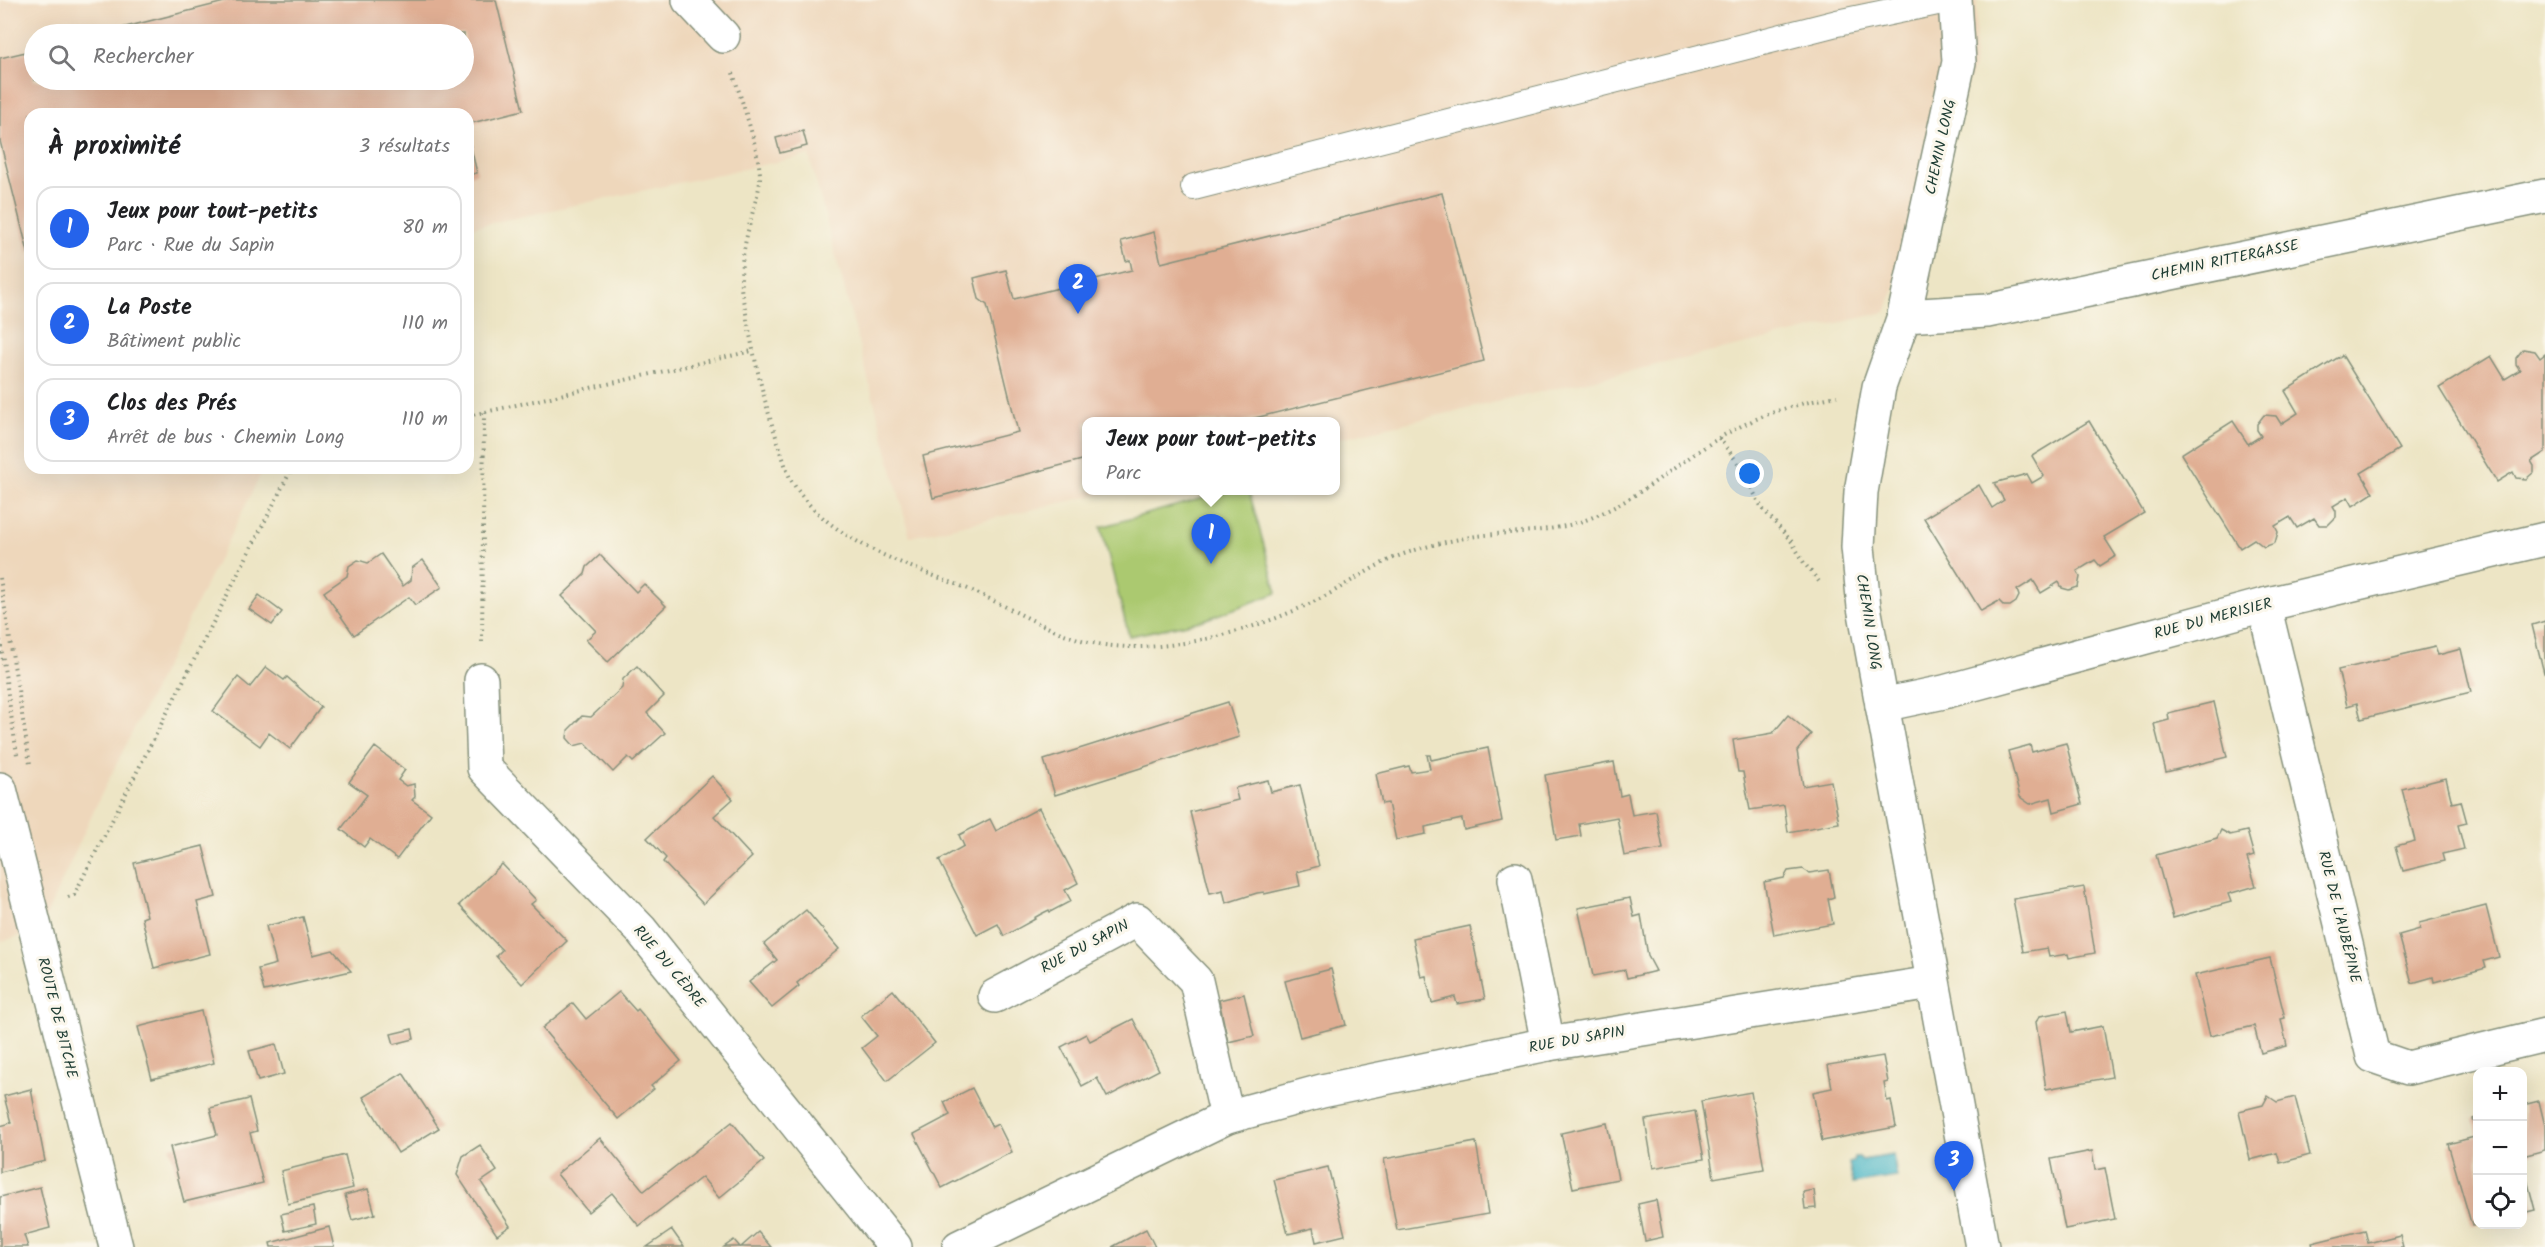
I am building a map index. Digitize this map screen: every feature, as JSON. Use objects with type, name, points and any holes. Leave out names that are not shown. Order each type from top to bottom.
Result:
[{"type":"street","points":[[689,0],[723,36]]},
{"type":"street","name":"CHEMIN LONG","points":[[1955,0],[1959,62],[1904,316],[1879,387],[1861,492],[1858,547],[1864,607],[1982,1247]]},
{"type":"street","name":"CHEMIN RITTERGASSE","points":[[1904,316],[1987,311],[2545,196]]},
{"type":"street","name":"RUE DU MERISIER","points":[[1882,705],[1944,692],[2264,605],[2545,539]]},
{"type":"street","name":"RUE DE L'AUBÉPINE","points":[[2264,605],[2373,1056],[2408,1068],[2545,1035]]},
{"type":"street","name":"RUE DU CÈDRE","points":[[481,680],[484,768],[640,930],[895,1247]]},
{"type":"street","name":"ROUTE DE BITCHE","points":[[0,789],[116,1247]]},
{"type":"street","points":[[1515,879],[1548,1044]]},
{"type":"street","name":"RUE DU SAPIN","points":[[995,996],[1137,920],[1196,981],[1227,1117]]},
{"type":"street","name":"RUE DU SAPIN","points":[[959,1247],[1227,1117],[1322,1090],[1548,1044],[1932,984]]},
{"type":"lane","points":[[1194,187],[1825,26],[1947,0]]},
{"type":"path","points":[[723,36],[754,147],[760,178],[747,235],[740,282],[752,351],[774,433],[790,478],[811,505],[831,524],[865,545],[1074,638],[1102,645],[1130,648],[1230,635],[1273,621],[1315,602],[1368,570],[1399,555],[1477,536],[1552,530],[1590,519],[1640,494],[1719,438],[1785,406],[1879,387]]},
{"type":"path","points":[[474,414],[752,351]]},
{"type":"path","points":[[481,680],[484,412]]},
{"type":"path","points":[[1719,438],[1738,463],[1762,508],[1792,542],[1826,592]]},
{"type":"path","points":[[64,898],[74,895],[289,474]]},
{"type":"path","points":[[0,578],[31,772]]},
{"type":"shaded area","points":[[0,0],[1977,0],[1974,67],[1886,312],[1340,438],[1340,417],[1082,417],[1082,495],[1096,495],[910,537],[809,155],[474,227],[474,108],[24,108],[24,474],[261,474],[101,795],[40,929],[0,942]]},
{"type":"green space","points":[[1214,495],[1250,495],[1277,593],[1201,621],[1129,636],[1101,527]]},
{"type":"water","points":[[1893,1155],[1897,1177],[1853,1184],[1849,1163],[1853,1162],[1854,1157],[1862,1160]]},
{"type":"building","points":[[232,0],[496,0],[523,110],[474,122],[474,108],[24,108],[24,236],[0,141],[0,58],[24,52],[24,90],[474,90],[474,24],[137,24]]},
{"type":"building","points":[[803,131],[807,146],[780,153],[776,138]]},
{"type":"building","points":[[1442,193],[1484,361],[1259,417],[1082,417],[1082,460],[933,498],[923,456],[1018,432],[987,305],[979,299],[974,278],[1006,270],[1014,299],[1132,270],[1130,260],[1126,261],[1121,241],[1154,232],[1161,263]]},
{"type":"building","points":[[2523,349],[2535,351],[2540,358],[2545,354],[2545,452],[2531,461],[2534,472],[2526,479],[2516,478],[2513,472],[2497,482],[2439,388],[2491,356],[2505,379],[2520,370],[2516,364],[2516,358]]},
{"type":"building","points":[[2342,355],[2400,449],[2361,473],[2373,493],[2353,506],[2348,497],[2333,506],[2336,517],[2328,525],[2319,525],[2314,518],[2297,528],[2290,517],[2275,526],[2278,532],[2275,543],[2264,547],[2254,539],[2240,548],[2181,454],[2233,421],[2248,444],[2261,436],[2257,430],[2257,424],[2264,415],[2276,416],[2281,424],[2298,413],[2285,391]]},
{"type":"building","points":[[2089,421],[2144,513],[2104,537],[2116,556],[2100,566],[2095,560],[2077,571],[2080,577],[2078,587],[2069,590],[2062,588],[2059,582],[2041,593],[2033,580],[2017,590],[2019,596],[2010,606],[2004,606],[1999,601],[1981,611],[1924,518],[1979,485],[1992,508],[2004,500],[1994,483],[2027,474],[2032,483],[2044,476],[2032,456]]},
{"type":"building","points":[[381,554],[403,586],[411,580],[412,568],[423,560],[442,587],[415,605],[409,597],[354,635],[324,592],[347,576],[349,566],[358,560],[368,563]]},
{"type":"building","points":[[600,555],[636,592],[644,584],[666,606],[608,662],[586,640],[596,631],[562,596],[585,574],[587,567]]},
{"type":"building","points":[[259,595],[282,612],[272,625],[249,609]]},
{"type":"building","points":[[2545,621],[2545,672],[2544,673],[2532,625]]},
{"type":"building","points":[[2435,647],[2438,655],[2461,649],[2471,692],[2361,719],[2357,703],[2347,706],[2338,670]]},
{"type":"building","points":[[637,666],[664,696],[647,713],[665,733],[633,762],[628,757],[613,772],[585,743],[574,746],[567,738],[568,730],[582,716],[591,717],[622,688],[623,679]]},
{"type":"building","points":[[266,667],[284,680],[287,677],[321,707],[290,749],[269,733],[260,746],[213,711],[238,677],[250,687]]},
{"type":"building","points":[[1228,702],[1239,737],[1055,795],[1044,760]]},
{"type":"building","points":[[2214,702],[2227,757],[2166,772],[2154,724],[2169,720],[2168,713]]},
{"type":"building","points":[[1788,715],[1811,734],[1797,751],[1803,786],[1831,781],[1839,823],[1788,832],[1784,805],[1750,810],[1743,772],[1738,772],[1733,740],[1773,733]]},
{"type":"building","points":[[2066,743],[2082,804],[2054,812],[2051,798],[2030,804],[2020,797],[2008,751],[2030,745],[2032,752]]},
{"type":"building","points":[[375,747],[405,770],[398,780],[406,786],[414,784],[415,797],[412,800],[431,814],[397,859],[370,839],[364,847],[341,829],[367,795],[349,782]]},
{"type":"building","points":[[1488,748],[1502,821],[1464,830],[1462,819],[1425,827],[1426,834],[1396,840],[1388,803],[1382,804],[1376,774],[1409,766],[1411,772],[1430,769],[1427,755],[1430,755],[1431,760]]},
{"type":"building","points":[[1614,762],[1620,796],[1628,794],[1632,815],[1656,811],[1663,849],[1624,856],[1617,817],[1579,824],[1581,836],[1556,840],[1545,775]]},
{"type":"building","points":[[712,776],[733,799],[714,816],[752,857],[703,904],[663,862],[666,858],[647,838]]},
{"type":"building","points":[[2446,778],[2452,803],[2461,801],[2467,823],[2458,825],[2464,849],[2442,854],[2444,861],[2403,871],[2396,846],[2415,841],[2402,789]]},
{"type":"building","points":[[1268,780],[1271,792],[1300,785],[1319,866],[1297,872],[1300,886],[1264,894],[1264,892],[1257,893],[1226,903],[1223,890],[1210,893],[1190,812],[1238,800],[1235,788]]},
{"type":"building","points":[[1039,808],[1078,883],[1065,890],[1071,901],[1041,914],[1004,936],[998,924],[977,935],[939,860],[964,846],[959,835],[990,819],[996,831]]},
{"type":"building","points":[[2221,830],[2230,835],[2247,831],[2254,856],[2247,858],[2256,886],[2228,894],[2231,902],[2173,918],[2156,855],[2217,838]]},
{"type":"building","points":[[203,846],[216,897],[197,902],[210,954],[154,968],[142,918],[147,916],[134,863]]},
{"type":"building","points":[[502,864],[536,900],[531,904],[567,941],[522,984],[496,956],[502,950],[459,905]]},
{"type":"building","points":[[1803,869],[1809,873],[1829,870],[1834,897],[1828,899],[1833,924],[1774,935],[1764,882],[1784,878],[1788,871]]},
{"type":"building","points":[[2084,887],[2095,953],[2069,958],[2068,954],[2049,957],[2047,948],[2023,952],[2013,899]]},
{"type":"building","points":[[1630,898],[1634,917],[1641,915],[1648,956],[1656,971],[1627,978],[1625,970],[1593,976],[1578,908]]},
{"type":"building","points":[[2486,906],[2499,957],[2484,961],[2486,968],[2434,982],[2433,977],[2412,983],[2399,935],[2420,929],[2419,923]]},
{"type":"building","points":[[806,910],[839,949],[797,983],[799,986],[772,1008],[749,982],[777,960],[764,944]]},
{"type":"building","points":[[303,917],[313,955],[333,950],[351,971],[264,991],[258,969],[276,964],[266,926]]},
{"type":"building","points":[[1470,926],[1485,999],[1457,1004],[1455,997],[1432,1003],[1426,976],[1421,977],[1413,938]]},
{"type":"building","points":[[2270,958],[2285,1018],[2281,1019],[2287,1046],[2261,1053],[2254,1026],[2210,1036],[2195,975]]},
{"type":"building","points":[[1331,969],[1346,1025],[1300,1037],[1285,981]]},
{"type":"building","points":[[893,990],[935,1043],[887,1081],[862,1048],[877,1036],[861,1016]]},
{"type":"building","points":[[619,992],[636,1011],[638,1009],[681,1061],[651,1086],[654,1089],[618,1119],[542,1028],[573,1003],[586,1019]]},
{"type":"building","points":[[1244,994],[1254,1036],[1228,1042],[1219,1000]]},
{"type":"building","points":[[201,1011],[214,1063],[152,1079],[138,1027]]},
{"type":"building","points":[[2067,1011],[2071,1032],[2103,1026],[2112,1077],[2046,1089],[2036,1022],[2040,1016]]},
{"type":"building","points":[[1133,1019],[1159,1070],[1107,1097],[1097,1078],[1082,1086],[1061,1047],[1086,1034],[1090,1041]]},
{"type":"building","points":[[412,1029],[414,1039],[394,1044],[391,1034]]},
{"type":"building","points":[[276,1044],[284,1074],[258,1081],[249,1051]]},
{"type":"building","points":[[1883,1056],[1888,1082],[1884,1083],[1887,1101],[1891,1100],[1896,1127],[1822,1141],[1813,1092],[1832,1088],[1828,1065]]},
{"type":"building","points":[[403,1073],[439,1128],[398,1153],[363,1097]]},
{"type":"building","points":[[972,1088],[992,1127],[998,1124],[1012,1152],[942,1188],[914,1134],[950,1115],[944,1102]]},
{"type":"building","points":[[31,1089],[45,1161],[0,1172],[0,1126],[11,1123],[4,1096]]},
{"type":"building","points":[[1751,1092],[1764,1169],[1714,1178],[1701,1101]]},
{"type":"building","points":[[2268,1096],[2277,1102],[2295,1097],[2310,1155],[2280,1163],[2277,1153],[2250,1160],[2239,1111],[2263,1105]]},
{"type":"building","points":[[249,1099],[257,1131],[250,1133],[263,1183],[184,1202],[170,1147],[217,1135],[210,1108]]},
{"type":"building","points":[[2539,1101],[2545,1126],[2545,1150],[2527,1155],[2527,1121],[2527,1104]]},
{"type":"building","points":[[1695,1111],[1704,1159],[1653,1168],[1645,1120]]},
{"type":"building","points":[[732,1122],[764,1161],[719,1198],[702,1177],[639,1226],[612,1193],[588,1212],[557,1174],[600,1138],[644,1191]]},
{"type":"building","points":[[1607,1123],[1618,1179],[1573,1188],[1561,1133]]},
{"type":"building","points":[[2473,1137],[2473,1226],[2472,1226],[2448,1144]]},
{"type":"building","points":[[1476,1142],[1488,1214],[1397,1230],[1384,1159]]},
{"type":"building","points":[[480,1145],[497,1171],[481,1182],[510,1226],[497,1235],[457,1175],[463,1156]]},
{"type":"building","points":[[2092,1151],[2095,1170],[2105,1168],[2115,1219],[2065,1229],[2051,1159]]},
{"type":"building","points":[[345,1155],[353,1188],[288,1204],[281,1171]]},
{"type":"building","points":[[1328,1167],[1345,1235],[1316,1242],[1313,1228],[1288,1234],[1274,1180]]},
{"type":"building","points":[[2527,1179],[2535,1210],[2527,1212]]},
{"type":"building","points":[[40,1187],[50,1228],[24,1235],[28,1247],[0,1247],[0,1197]]},
{"type":"building","points":[[368,1189],[375,1214],[352,1220],[345,1195]]},
{"type":"building","points":[[1814,1190],[1816,1208],[1805,1209],[1803,1192]]},
{"type":"building","points":[[1656,1200],[1663,1237],[1645,1241],[1638,1204]]},
{"type":"building","points":[[313,1207],[316,1224],[285,1231],[281,1214]]},
{"type":"building","points":[[329,1227],[334,1247],[271,1247],[270,1243]]},
{"type":"building","points":[[1146,1229],[1155,1247],[1112,1247]]},
{"type":"building","points":[[672,1230],[684,1247],[647,1247]]},
{"type":"building","points":[[2365,1230],[2368,1243],[2400,1235],[2403,1247],[2313,1247],[2312,1243]]},
{"type":"building","points":[[758,1232],[771,1247],[741,1247]]},
{"type":"building","points":[[734,1240],[740,1247],[724,1247]]},
{"type":"place","name":"La Poste","points":[[1078,314]]},
{"type":"place","name":"Jeux pour tout-petits","points":[[1211,564]]},
{"type":"place","name":"Clos des Prés","points":[[1954,1191]]}]
